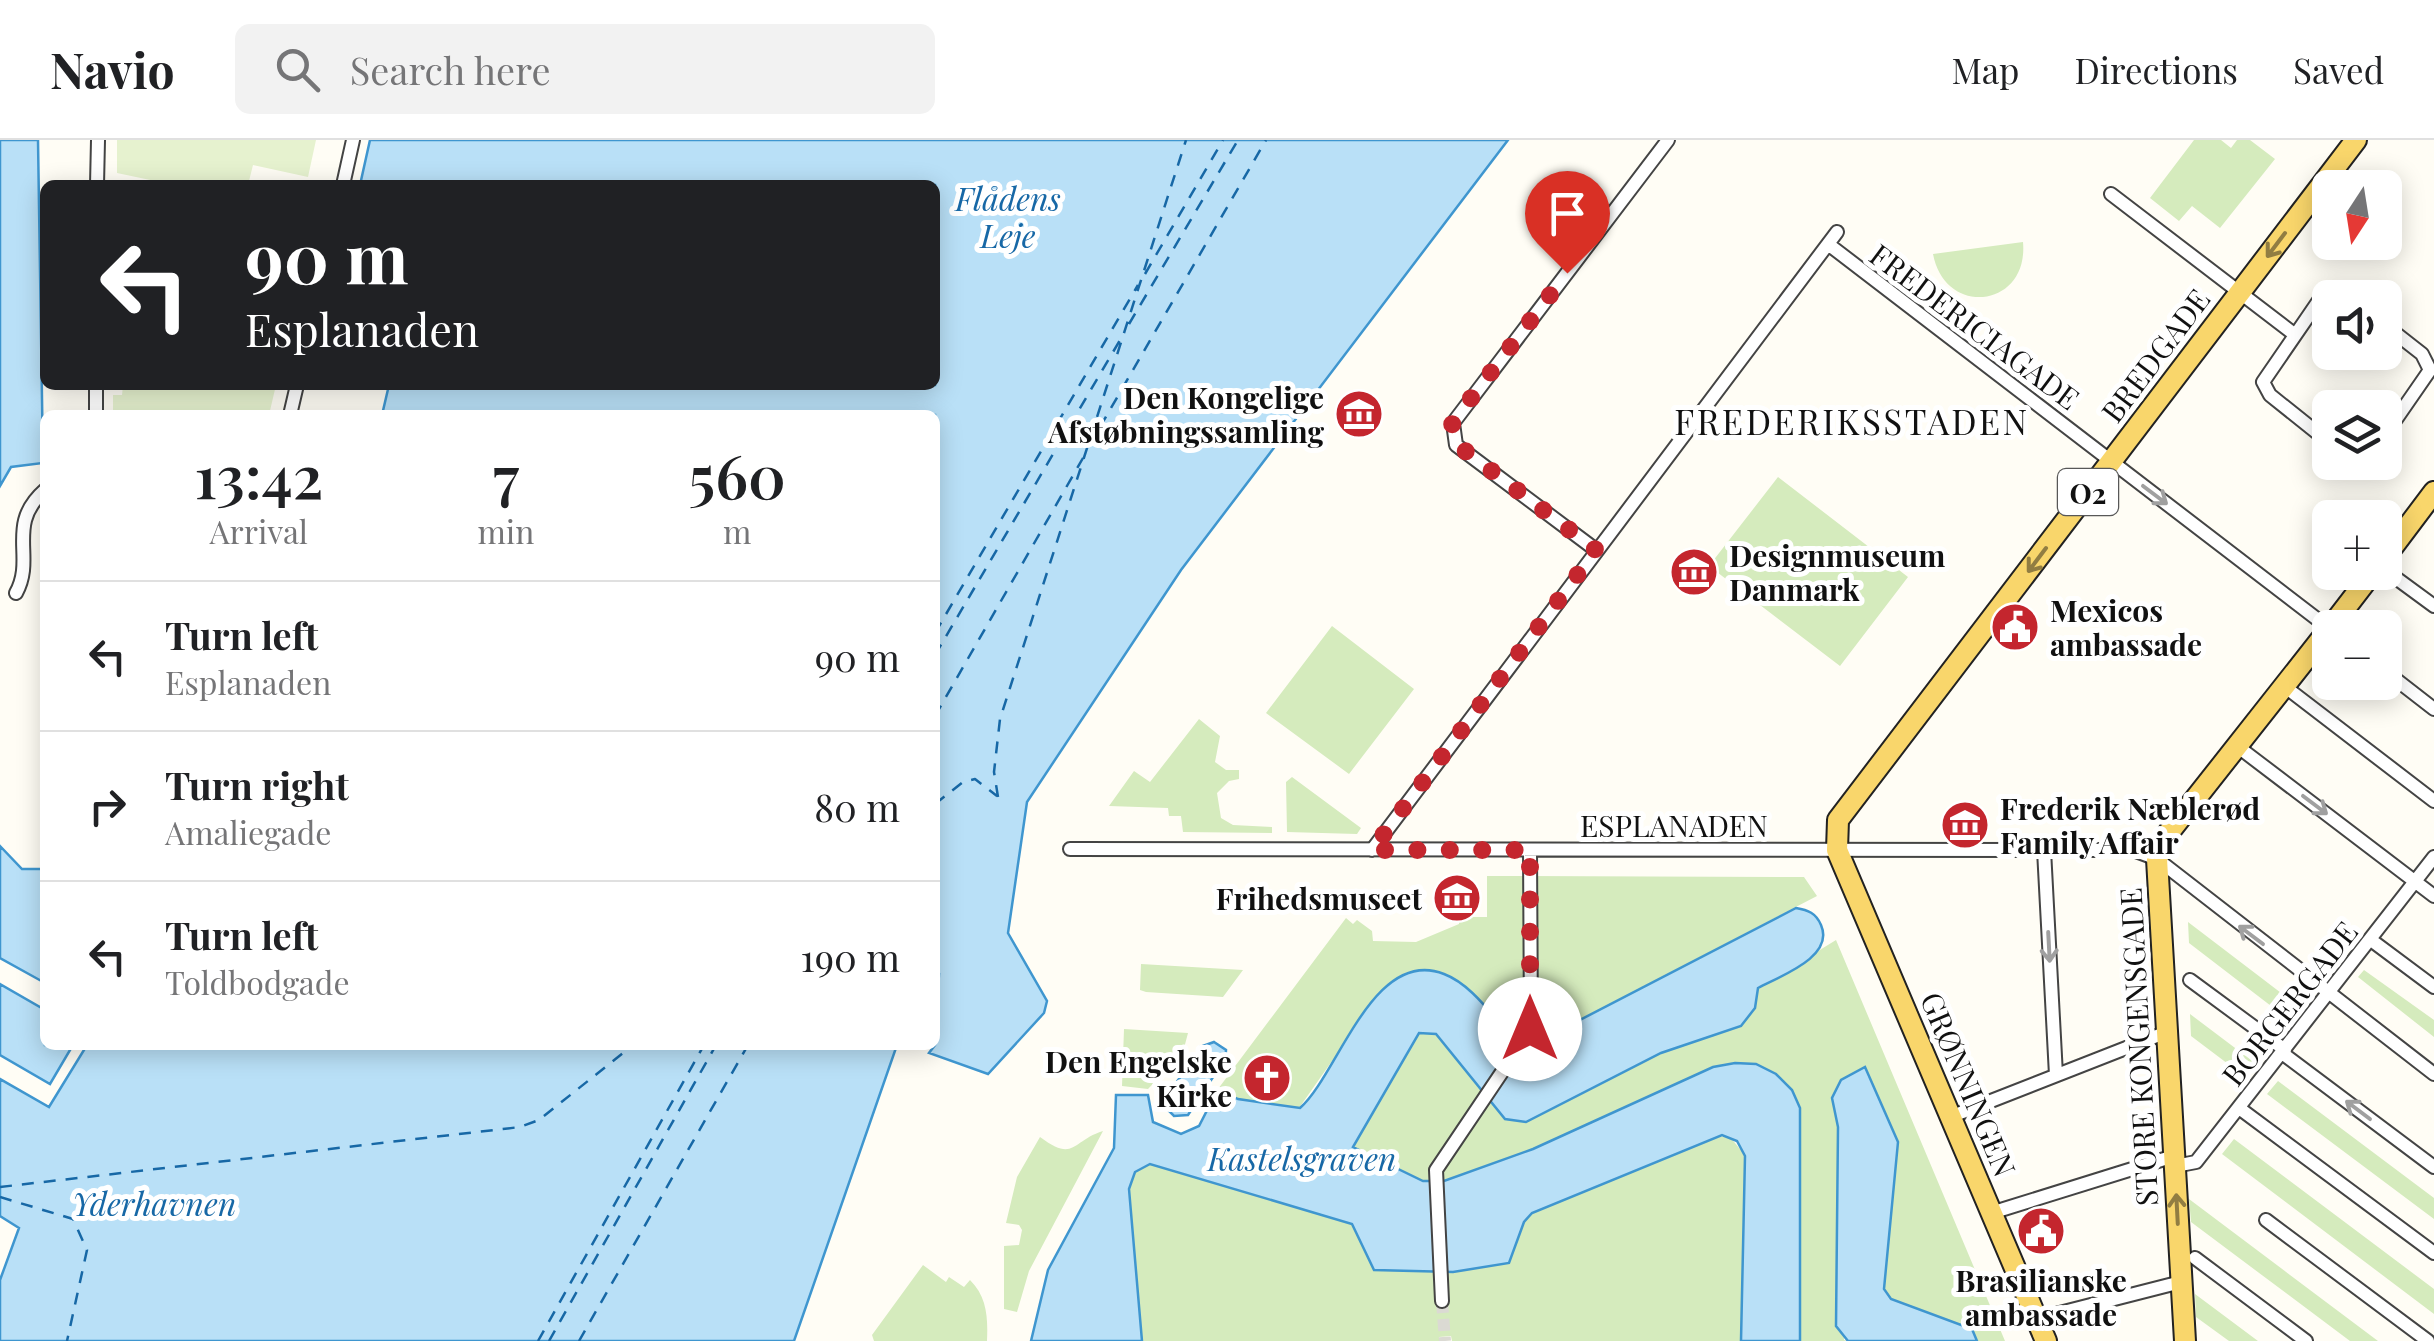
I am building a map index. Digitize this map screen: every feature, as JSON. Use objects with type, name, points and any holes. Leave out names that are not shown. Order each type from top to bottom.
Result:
[{"type":"main road","name":"BREDGADE","points":[[1836,850],[1838,820],[2356,140]]},
{"type":"main road","points":[[2402,535],[2434,492]]},
{"type":"main road","name":"STORE KONGENSGADE","points":[[2344,610],[2360,590]]},
{"type":"main road","name":"STORE KONGENSGADE","points":[[2185,1341],[2157,859],[2166,836],[2312,651]]},
{"type":"main road","name":"GRØNNINGEN","points":[[1836,850],[2046,1341]]},
{"type":"street","points":[[97,180],[98,140]]},
{"type":"street","points":[[344,180],[353,140]]},
{"type":"street","points":[[1596,550],[1456,444],[1452,423],[1668,140]]},
{"type":"street","points":[[2112,194],[2294,334]]},
{"type":"street","points":[[1372,850],[1837,232]]},
{"type":"street","name":"FREDERICIAGADE","points":[[1828,244],[2312,614]]},
{"type":"street","points":[[2312,312],[2267,370],[2264,386],[2312,427]]},
{"type":"street","points":[[2402,338],[2426,358],[2430,370],[2402,410]]},
{"type":"street","points":[[16,593],[20,586],[23,522],[32,501],[40,494]]},
{"type":"street","points":[[2402,582],[2434,606]]},
{"type":"street","points":[[2402,685],[2434,709]]},
{"type":"street","points":[[2284,686],[2434,800]]},
{"type":"street","points":[[2237,746],[2434,896]]},
{"type":"street","name":"ESPLANADEN","points":[[1070,849],[2134,850],[2157,859]]},
{"type":"street","points":[[1442,1301],[1436,1170],[1530,1029],[1530,850]]},
{"type":"street","points":[[2044,850],[2056,1074]]},
{"type":"street","name":"BORGERGADE","points":[[1992,1214],[2174,1161],[2196,1162],[2434,857]]},
{"type":"street","points":[[2157,859],[2434,1074]]},
{"type":"street","points":[[2371,940],[2434,987]]},
{"type":"street","points":[[2190,980],[2434,1167]]},
{"type":"street","points":[[1950,1116],[2167,1032]]},
{"type":"street","points":[[2239,1108],[2434,1254]]},
{"type":"street","points":[[2266,1220],[2428,1341]]},
{"type":"street","points":[[2195,1258],[2306,1341]]},
{"type":"street","points":[[2036,1320],[2182,1282]]},
{"type":"green space","points":[[117,140],[316,140],[308,177],[253,165],[249,180],[150,180],[117,173]]},
{"type":"green space","points":[[2194,140],[2221,140],[2231,148],[2237,140],[2250,140],[2275,159],[2220,228],[2192,206],[2179,221],[2150,198]]},
{"type":"green space","points":[[2023,242],[2021,264],[2013,281],[2000,292],[1985,297],[1968,296],[1953,288],[1941,275],[1933,254]]},
{"type":"green space","points":[[122,390],[275,390],[270,410],[113,410],[113,395],[122,395]]},
{"type":"green space","points":[[1778,477],[1908,577],[1840,666],[1709,566]]},
{"type":"green space","points":[[1332,626],[1414,689],[1349,774],[1266,713]]},
{"type":"green space","points":[[1199,719],[1220,736],[1215,762],[1226,770],[1239,770],[1239,779],[1229,781],[1217,793],[1221,818],[1233,825],[1272,827],[1272,833],[1183,832],[1181,816],[1169,816],[1168,808],[1109,806],[1134,771],[1150,782]]},
{"type":"green space","points":[[1292,777],[1361,828],[1357,834],[1287,832],[1286,782]]},
{"type":"green space","points":[[1487,876],[1804,877],[1817,896],[1549,1036],[1540,1048],[1525,1049],[1467,990],[1332,1061],[1299,1108],[1238,1099],[1218,1089],[1346,918],[1353,924],[1357,920],[1372,931],[1373,941],[1416,942],[1459,924],[1459,917],[1487,917]]},
{"type":"green space","points":[[2188,922],[2298,1006],[2288,1019],[2189,943]]},
{"type":"green space","points":[[1836,940],[2005,1341],[1977,1341],[1972,1329],[1890,1299],[1884,1289],[1898,1142],[1832,1098],[1838,1127],[1844,1340],[1848,1341],[1800,1341],[1800,1108],[1792,1089],[1776,1074],[1444,1181],[1423,1181],[1353,1147],[1419,1033],[1436,1033],[1505,1119],[1661,1053],[1741,1026],[1755,1008],[1758,988]]},
{"type":"green space","points":[[1141,964],[1243,970],[1223,997],[1140,990]]},
{"type":"green space","points":[[2364,970],[2434,1020],[2434,1037],[2358,977]]},
{"type":"green space","points":[[2190,1014],[2255,1063],[2244,1076],[2191,1036]]},
{"type":"green space","points":[[1124,1029],[1188,1033],[1183,1052],[1148,1089],[1122,1086]]},
{"type":"green space","points":[[2278,1081],[2434,1198],[2434,1219],[2267,1094]]},
{"type":"green space","points":[[1103,1131],[1029,1271],[1017,1312],[1004,1309],[1004,1246],[1019,1245],[1022,1230],[1019,1225],[1006,1223],[1017,1177],[1040,1137],[1067,1149]]},
{"type":"green space","points":[[1714,1136],[1730,1137],[1745,1155],[1741,1341],[1452,1341],[1451,1336],[1439,1337],[1439,1341],[1142,1341],[1129,1189],[1135,1172],[1150,1164],[1352,1224],[1374,1270],[1453,1272],[1509,1263],[1524,1222],[1532,1213]]},
{"type":"green space","points":[[2234,1139],[2434,1289],[2434,1314],[2222,1154]]},
{"type":"green space","points":[[2189,1199],[2378,1341],[2350,1341],[2191,1222]]},
{"type":"green space","points":[[923,1265],[946,1282],[949,1277],[964,1287],[970,1280],[976,1287],[985,1308],[987,1341],[874,1341],[872,1335]]},
{"type":"green space","points":[[2195,1294],[2258,1341],[2229,1341],[2196,1317]]},
{"type":"water","points":[[0,140],[38,140],[40,463],[11,467],[0,486]]},
{"type":"water","name":"Flådens Leje","points":[[370,140],[1508,140],[1181,570],[1027,802],[1008,933],[1047,1001],[1044,1013],[988,1074],[929,1053],[940,1050],[940,410],[383,410],[388,390],[940,390],[940,180],[361,180]]},
{"type":"water","points":[[0,846],[22,869],[40,869],[40,980],[0,958]]},
{"type":"water","name":"Kastelsgraven","points":[[1796,908],[1811,913],[1819,921],[1823,936],[1820,947],[1803,964],[1758,988],[1755,1008],[1741,1026],[1661,1053],[1526,1122],[1505,1119],[1436,1034],[1419,1033],[1353,1147],[1423,1181],[1444,1181],[1533,1149],[1713,1067],[1756,1064],[1776,1074],[1792,1090],[1800,1108],[1800,1341],[1741,1341],[1745,1156],[1737,1141],[1722,1135],[1532,1213],[1524,1222],[1509,1263],[1453,1272],[1374,1270],[1352,1224],[1150,1164],[1135,1172],[1129,1189],[1142,1341],[1031,1341],[1048,1270],[1114,1148],[1116,1095],[1148,1095],[1153,1122],[1181,1134],[1199,1126],[1218,1089],[1238,1099],[1300,1108],[1377,995],[1397,978],[1419,970],[1456,980],[1477,997],[1524,1049],[1540,1048],[1549,1036]]},
{"type":"water","points":[[0,984],[40,1007],[40,1050],[70,1050],[50,1084],[0,1055]]},
{"type":"water","points":[[1214,1042],[1226,1050],[1225,1068],[1217,1071],[1188,1115],[1174,1116],[1166,1108],[1170,1092],[1200,1047]]},
{"type":"water","name":"Yderhavnen","points":[[84,1050],[895,1050],[794,1341],[0,1341],[0,1280],[19,1228],[0,1216],[0,1079],[49,1107]]},
{"type":"water","points":[[1865,1067],[1898,1142],[1884,1289],[1891,1299],[1972,1329],[1977,1341],[1848,1341],[1836,1326],[1838,1127],[1832,1098],[1841,1080]]},
{"type":"ferry route","points":[[998,797],[994,772],[1000,719],[1186,140]]},
{"type":"ferry route","points":[[1145,274],[1223,140]]},
{"type":"ferry route","points":[[1129,324],[1238,140]]},
{"type":"ferry route","points":[[1089,446],[1266,140]]},
{"type":"ferry route","points":[[940,624],[1138,285]]},
{"type":"ferry route","points":[[940,646],[1123,335]]},
{"type":"ferry route","points":[[940,707],[1083,458]]},
{"type":"ferry route","points":[[940,800],[963,782],[975,779],[997,796]]},
{"type":"ferry route","points":[[0,1187],[520,1127],[539,1120],[627,1050]]},
{"type":"ferry route","points":[[538,1341],[701,1050]]},
{"type":"ferry route","points":[[549,1341],[713,1050]]},
{"type":"ferry route","points":[[579,1341],[745,1050]]},
{"type":"ferry route","points":[[0,1197],[73,1219],[87,1250],[67,1341]]},
{"type":"tunnel","points":[[1442,1301],[1445,1341]]},
{"type":"place","name":"Den Kongelige Afstøbningssamling","points":[[1359,414]]},
{"type":"place","name":"Designmuseum Danmark","points":[[1694,572]]},
{"type":"place","name":"Mexicos ambassade","points":[[2015,627]]},
{"type":"place","name":"Frederik Næblerød Family Affair","points":[[1965,825]]},
{"type":"place","name":"Frihedsmuseet","points":[[1457,898]]},
{"type":"place","name":"Den Engelske Kirke","points":[[1267,1078]]},
{"type":"place","name":"Brasilianske ambassade","points":[[2041,1231]]},
{"type":"district","name":"FREDERIKSSTADEN","points":[[1852,420]]},
{"type":"route","points":[[1530,1029],[1530,850],[1372,850],[1596,550],[1456,444],[1451,433],[1452,423],[1567,273]]}]
